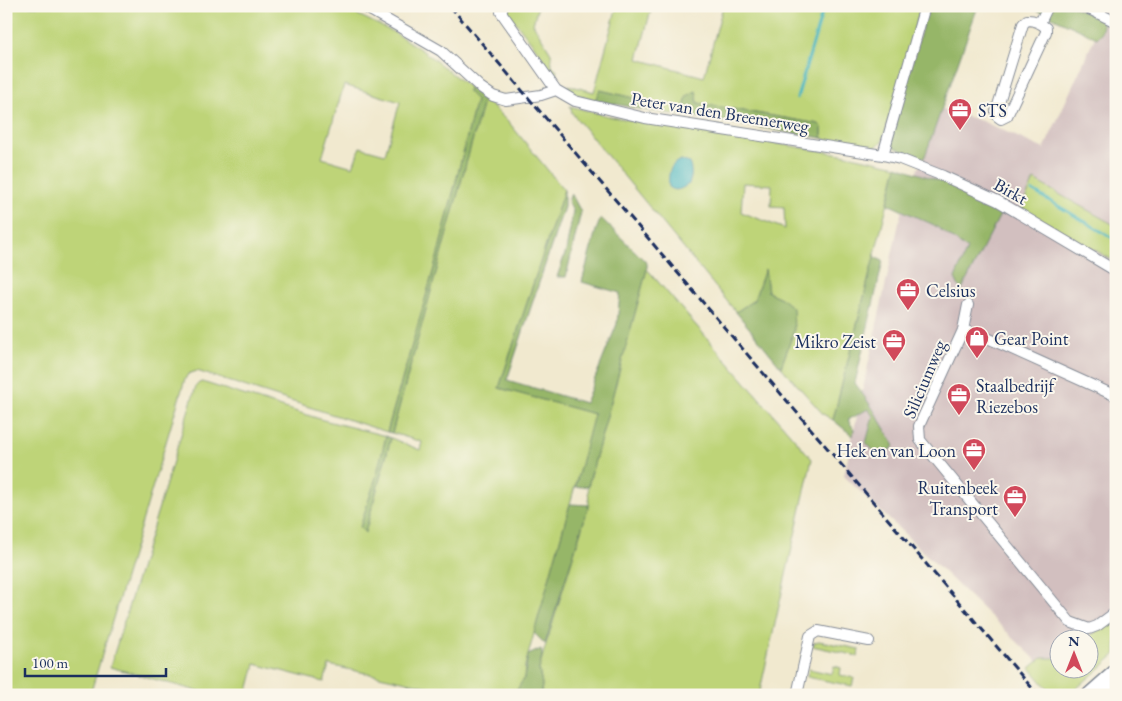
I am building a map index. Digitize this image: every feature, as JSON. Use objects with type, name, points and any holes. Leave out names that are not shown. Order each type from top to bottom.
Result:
[{"type":"main road","points":[[1090,695],[1116,672]]},
{"type":"main road","points":[[1109,695],[1116,689]]},
{"type":"street","points":[[363,6],[441,51],[480,87],[493,96],[506,100],[541,95],[556,90]]},
{"type":"street","name":"Peter van den Breemerweg","points":[[503,6],[501,12],[556,90],[575,101],[645,118],[883,155]]},
{"type":"street","points":[[883,155],[925,6]]},
{"type":"street","points":[[1040,23],[1048,6]]},
{"type":"street","points":[[1083,6],[1116,22]]},
{"type":"street","points":[[1027,20],[1040,23],[1046,28],[1046,32],[1007,116],[1001,119],[997,116],[996,112],[1023,24],[1027,20]]},
{"type":"street","points":[[1011,62],[1028,68]]},
{"type":"street","name":"Birkt","points":[[883,155],[900,159],[944,176],[998,201],[1116,271]]},
{"type":"street","points":[[963,330],[968,304]]},
{"type":"street","name":"Siliciumweg","points":[[1116,396],[983,336],[963,330],[919,426],[920,440],[1070,622],[1088,629],[1097,626],[1116,612]]},
{"type":"street","points":[[797,695],[810,636],[818,631],[869,641]]},
{"type":"shaded area","points":[[1028,6],[1116,6],[1116,630],[1100,635],[1100,628],[1050,628],[1050,673],[844,476],[902,209],[942,109],[982,121],[1044,149],[1095,37]]},
{"type":"green space","points":[[6,6],[340,6],[395,33],[423,51],[469,87],[468,92],[476,100],[437,258],[387,432],[197,371],[188,374],[90,695],[6,695]],"holes":[[[344,85],[400,102],[385,154],[360,147],[353,167],[322,158]]]},
{"type":"green space","points":[[509,6],[538,6],[533,24],[551,53],[552,65],[557,71],[557,81],[535,47],[507,11]]},
{"type":"green space","points":[[617,6],[652,6],[638,59],[704,77],[723,6],[921,6],[883,140],[876,147],[872,148],[822,138],[822,127],[819,124],[698,103],[696,91],[684,107],[696,117],[650,111],[655,103],[600,90],[595,100],[569,92],[568,85],[594,92]]},
{"type":"green space","points":[[928,6],[978,6],[924,159],[891,146],[890,142]]},
{"type":"green space","points":[[1028,6],[1072,6],[1103,21],[1102,30],[1097,38]]},
{"type":"green space","points":[[469,87],[484,98],[392,433],[387,432],[437,258],[476,100],[468,92]]},
{"type":"green space","points":[[600,90],[655,103],[650,111],[595,100]]},
{"type":"green space","points":[[696,91],[698,103],[819,124],[822,127],[822,138],[696,117],[684,107],[687,96]]},
{"type":"green space","points":[[484,98],[511,125],[564,190],[499,388],[595,414],[525,666],[524,678],[516,693],[514,695],[425,695],[426,690],[430,687],[329,665],[324,682],[255,664],[247,695],[212,695],[110,667],[196,386],[199,383],[202,382],[323,420],[386,436],[365,532],[391,438],[420,450],[422,442],[392,433]]},
{"type":"green space","points":[[570,106],[612,117],[847,155],[897,166],[833,420],[823,414],[781,367],[794,331],[781,298],[768,292],[765,270],[754,300],[736,312],[572,113]],"holes":[[[681,160],[689,163],[691,177],[689,184],[676,190],[669,186],[672,168]],[[743,183],[772,185],[771,206],[784,207],[785,229],[741,212]]]},
{"type":"green space","points":[[897,166],[951,185],[1002,211],[961,291],[955,278],[967,249],[934,225],[888,204]]},
{"type":"green space","points":[[1034,180],[1116,226],[1116,262],[1021,208]]},
{"type":"green space","points":[[564,190],[564,207],[507,380],[585,403],[617,324],[620,293],[582,282],[601,218],[647,263],[647,269],[588,486],[575,487],[594,414],[499,388]]},
{"type":"green space","points":[[571,193],[581,212],[566,277],[557,277],[566,251],[573,211],[568,202]]},
{"type":"green space","points":[[874,257],[883,261],[855,383],[895,446],[880,457],[866,443],[873,416],[868,409],[848,420],[854,429],[853,436],[833,420]]},
{"type":"green space","points":[[647,269],[812,459],[759,695],[541,695],[542,684],[539,670],[589,505],[588,486]]},
{"type":"green space","points":[[765,269],[768,292],[781,298],[793,308],[794,331],[781,367],[736,312],[754,300]]},
{"type":"green space","points":[[386,436],[391,438],[365,533],[360,527],[376,477]]},
{"type":"green space","points":[[570,504],[589,505],[545,644],[534,633]]},
{"type":"green space","points":[[1116,617],[1116,654],[1100,668],[1100,629]]},
{"type":"green space","points":[[819,641],[859,649],[858,656],[812,646],[815,642]]},
{"type":"green space","points":[[541,649],[542,655],[539,670],[542,684],[541,695],[514,695],[524,678],[528,655]]},
{"type":"green space","points":[[1042,658],[1050,658],[1050,678],[1088,678],[1069,695],[1053,695],[1030,668]]},
{"type":"green space","points":[[834,666],[841,668],[840,675],[854,678],[852,686],[807,677],[809,669],[832,674]]},
{"type":"water","points":[[681,160],[689,163],[691,178],[689,184],[675,190],[669,187],[669,174],[674,164]]},
{"type":"waterway","points":[[797,98],[824,6]]},
{"type":"waterway","points":[[1033,191],[1116,240]]},
{"type":"railway","points":[[450,6],[1038,695]]},
{"type":"place","name":"STS","points":[[960,131]]},
{"type":"place","name":"Celsius","points":[[908,311]]},
{"type":"place","name":"Gear Point","points":[[977,359]]},
{"type":"place","name":"Mikro Zeist","points":[[894,362]]},
{"type":"place","name":"Staalbedrijf Riezebos","points":[[959,416]]},
{"type":"place","name":"Hek en van Loon","points":[[974,471]]},
{"type":"place","name":"Ruitenbeek Transport","points":[[1015,518]]}]
